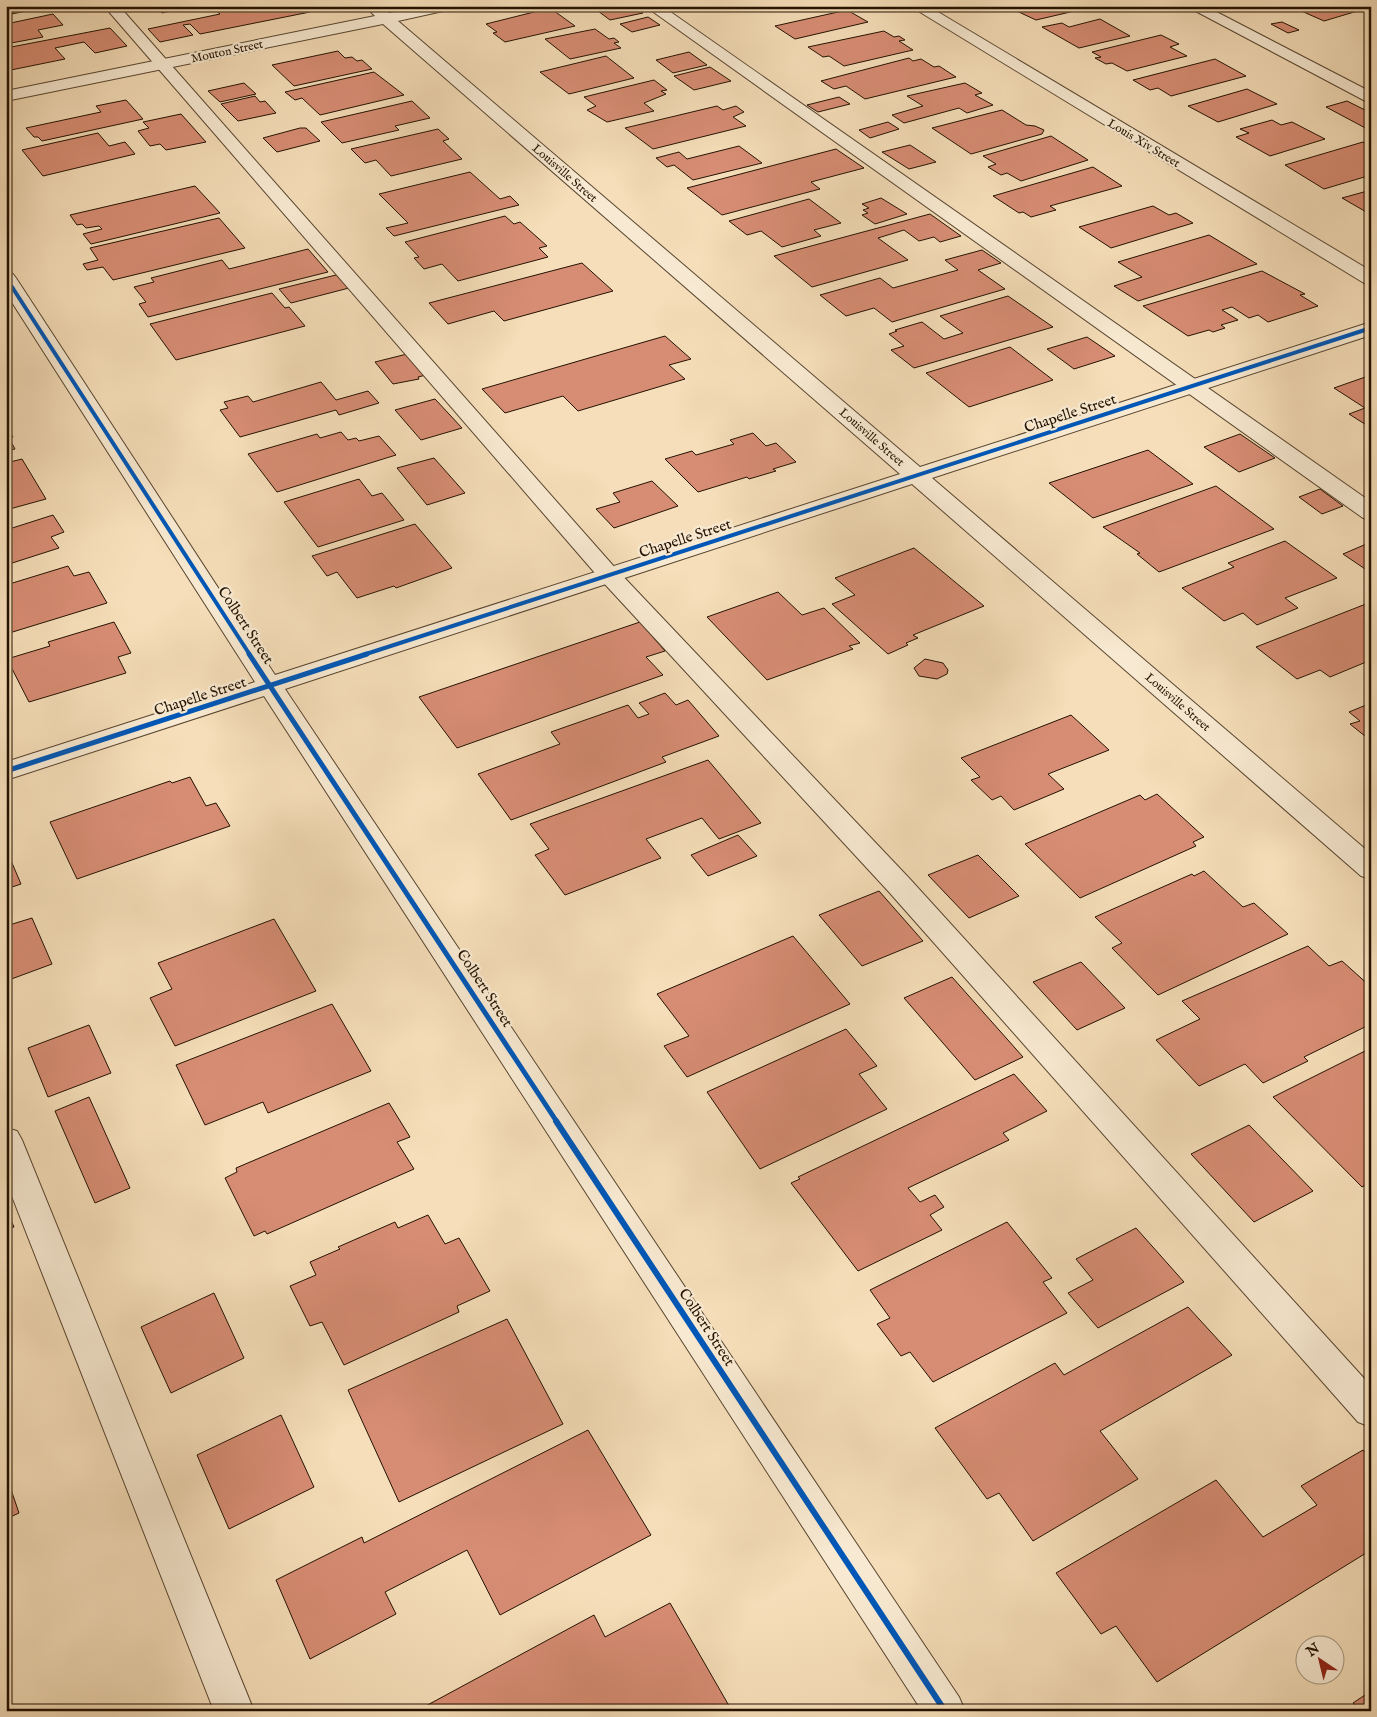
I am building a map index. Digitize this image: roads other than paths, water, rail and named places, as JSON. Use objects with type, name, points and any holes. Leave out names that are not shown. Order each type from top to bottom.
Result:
[{"type":"street","points":[[111,6],[164,64],[609,575],[899,885],[1371,1411]]},
{"type":"street","name":"Mouton Street","points":[[6,96],[164,64],[379,13],[447,6]]},
{"type":"street","points":[[652,6],[1371,513]]},
{"type":"street","name":"Louis Xiv Street","points":[[917,6],[1371,279]]},
{"type":"street","points":[[1193,6],[1371,99]]},
{"type":"street","name":"Louisville Street","points":[[379,13],[1371,869]]},
{"type":"street","name":"Colbert Street","points":[[6,278],[270,686],[945,1711]]},
{"type":"street","name":"Chapelle Street","points":[[6,771],[1371,328]]},
{"type":"street","points":[[6,1140],[234,1711]]}]
